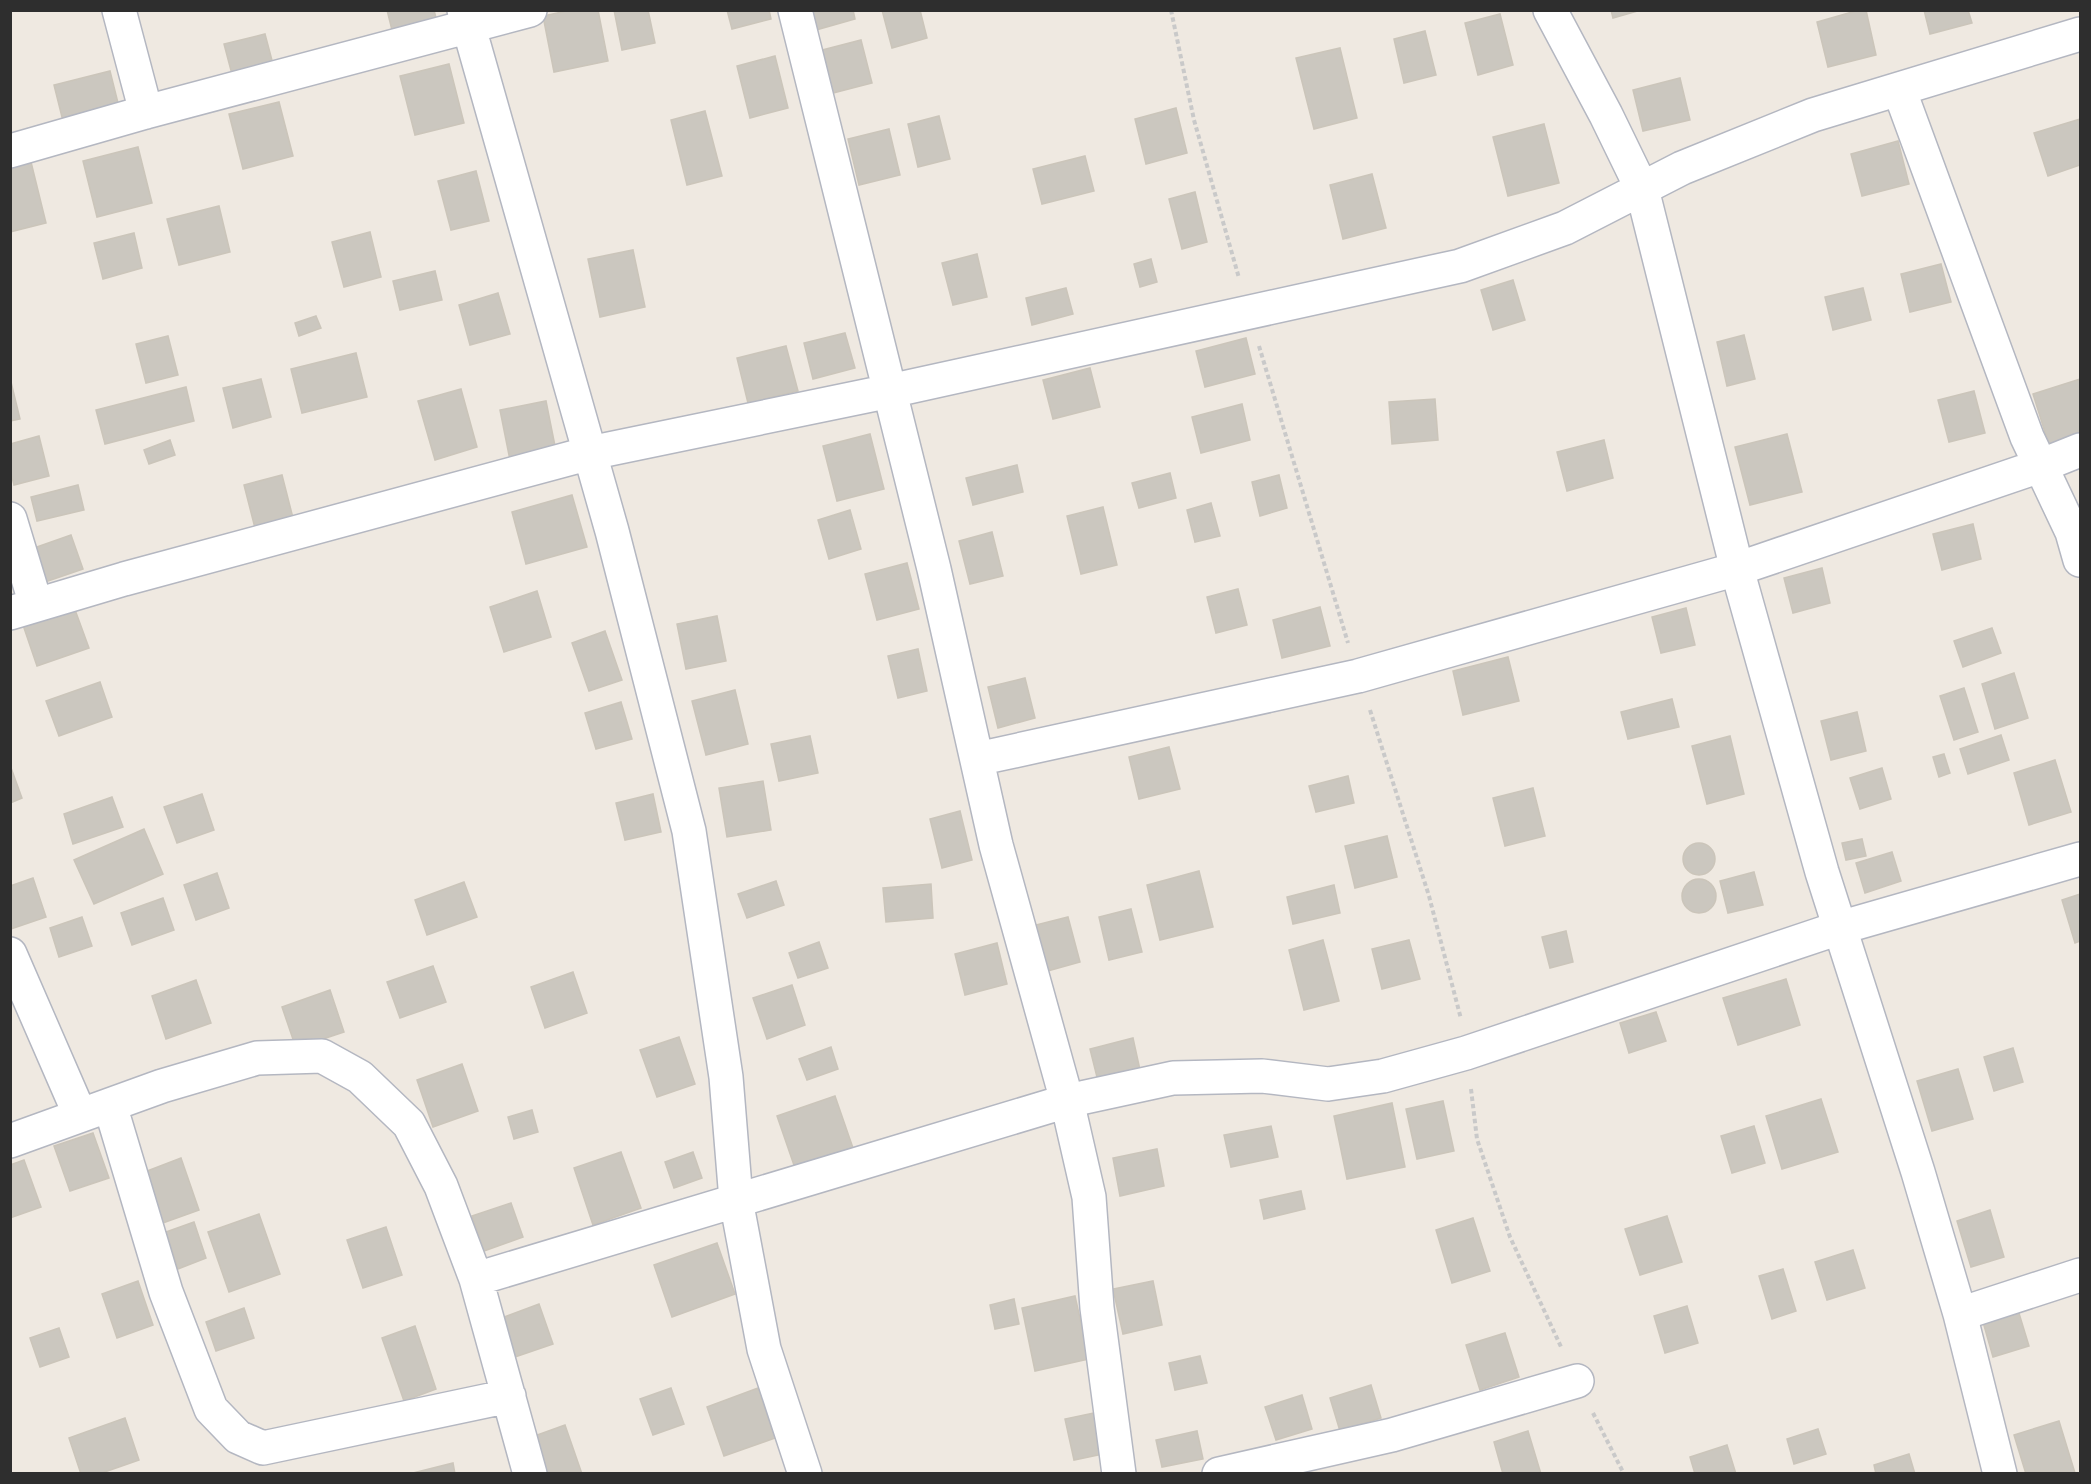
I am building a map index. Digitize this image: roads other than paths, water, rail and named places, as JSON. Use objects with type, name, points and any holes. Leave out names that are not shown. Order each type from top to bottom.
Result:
[{"type":"street","points":[[119,10],[147,112]]},
{"type":"street","points":[[10,151],[466,19],[530,10]]},
{"type":"street","points":[[795,10],[934,569],[996,845],[1067,1101],[1089,1197],[1097,1308],[1119,1473]]},
{"type":"street","points":[[1550,10],[1606,115],[1642,189],[1737,569],[1822,872],[1918,1172],[1960,1314],[2000,1473]]},
{"type":"street","points":[[466,19],[612,531],[689,831],[726,1077],[736,1200],[764,1349],[805,1473]]},
{"type":"street","points":[[10,519],[23,609],[124,579],[590,453],[890,391],[1460,266],[1565,228],[1682,168],[1813,115],[2080,34]]},
{"type":"street","points":[[1899,89],[2027,437],[2072,531],[2080,560]]},
{"type":"street","points":[[977,759],[1359,676],[1737,569],[2040,466],[2080,450]]},
{"type":"street","points":[[476,1279],[1067,1101],[1173,1078],[1262,1076],[1328,1084],[1383,1076],[1466,1053],[1839,928],[2080,859]]},
{"type":"street","points":[[10,954],[95,1110],[211,1409],[238,1437],[263,1448],[509,1396]]},
{"type":"street","points":[[10,1141],[162,1086],[257,1058],[322,1056],[360,1077],[409,1124],[441,1186],[476,1279],[530,1473]]},
{"type":"street","points":[[1960,1314],[2080,1275]]},
{"type":"street","points":[[1219,1473],[1252,1470],[1392,1435],[1577,1381]]}]
